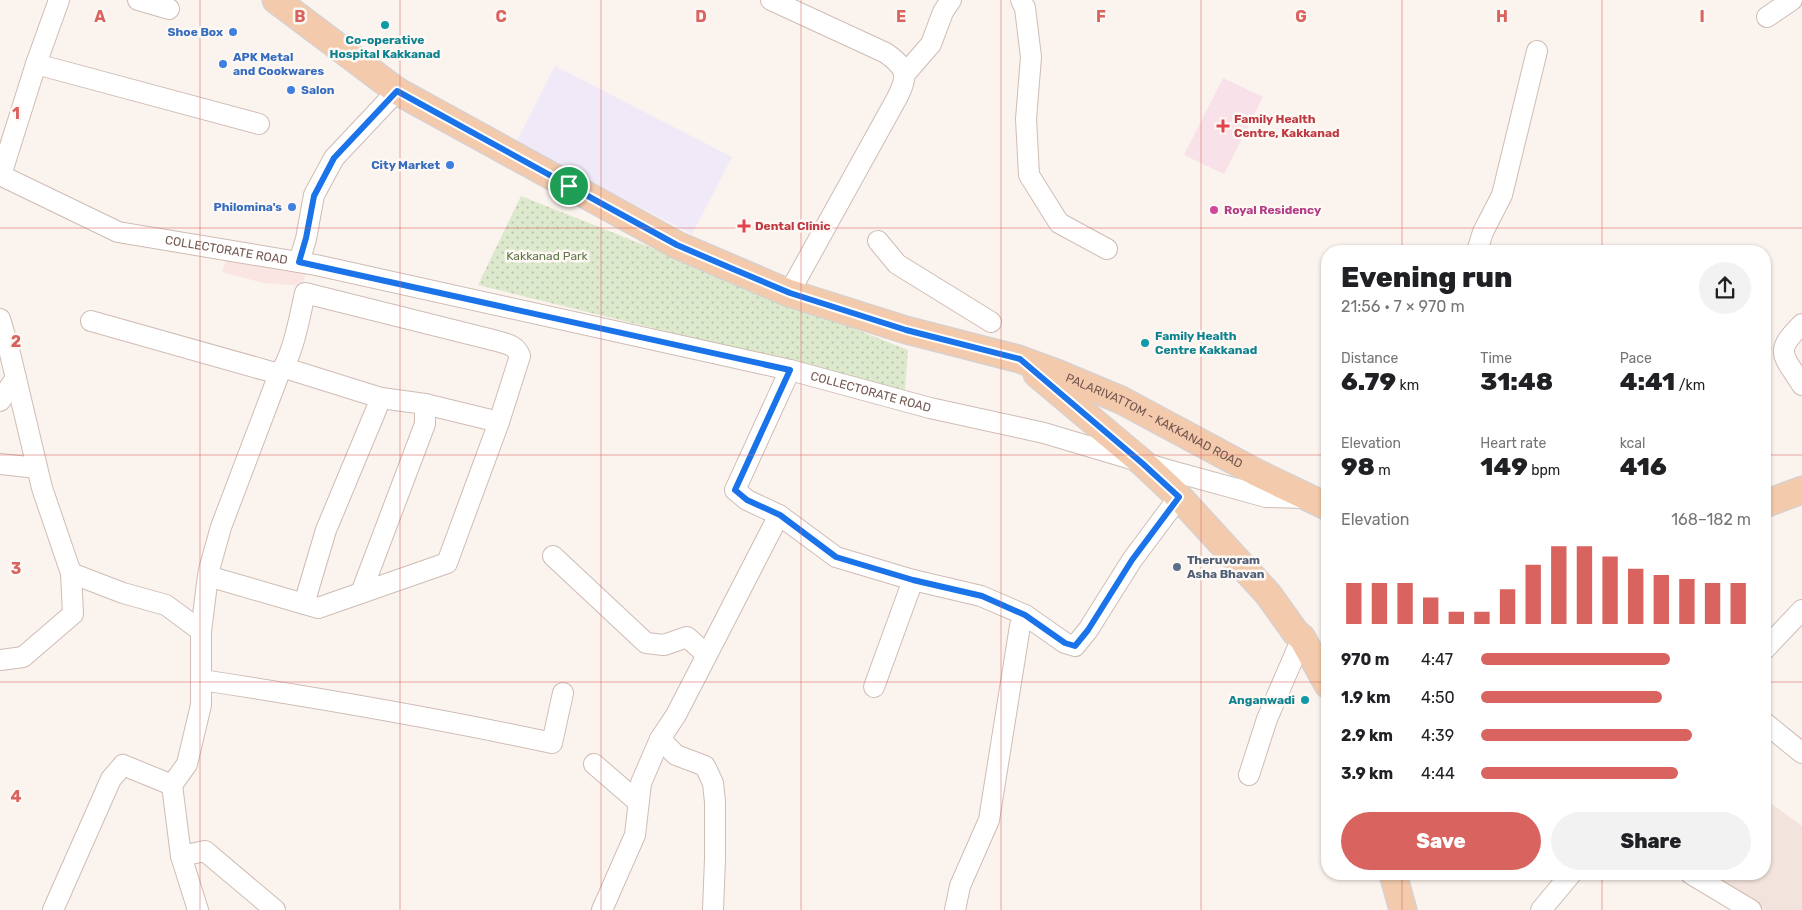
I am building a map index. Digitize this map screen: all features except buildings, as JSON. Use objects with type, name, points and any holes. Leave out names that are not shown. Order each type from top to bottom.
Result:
[{"type":"main road","name":"PALARIVATTOM - KAKKANAD ROAD","points":[[276,0],[397,91],[677,245],[790,293],[906,330],[1020,359],[1122,400],[1257,473],[1318,502]]},
{"type":"main road","points":[[1020,359],[1179,497],[1268,594],[1302,638],[1321,672]]},
{"type":"main road","points":[[1771,502],[1802,490]]},
{"type":"main road","points":[[1394,880],[1403,910]]},
{"type":"street","points":[[0,175],[36,64],[60,0]]},
{"type":"street","points":[[138,0],[169,9]]},
{"type":"street","points":[[771,0],[886,53],[895,60],[905,74],[905,83],[790,293]]},
{"type":"street","points":[[905,74],[931,44],[943,12],[952,0]]},
{"type":"street","points":[[1021,0],[1025,8],[1031,57],[1026,119],[1029,175],[1059,223],[1107,249]]},
{"type":"street","points":[[1767,17],[1792,0]]},
{"type":"street","points":[[1479,245],[1485,226],[1496,210],[1502,195],[1537,51]]},
{"type":"street","points":[[36,64],[259,124]]},
{"type":"street","points":[[299,262],[306,238],[314,196],[334,158],[397,91]]},
{"type":"street","name":"COLLECTORATE ROAD","points":[[0,175],[118,232],[299,262],[790,370],[930,408],[1044,433],[1142,463],[1266,497],[1318,502]]},
{"type":"street","points":[[878,242],[897,264],[996,314],[978,348]]},
{"type":"street","points":[[198,910],[181,856],[172,785],[187,764],[201,705],[201,631],[208,576],[221,527],[296,333],[305,293],[497,341],[512,346],[518,351],[520,356],[499,422],[447,563],[318,608],[208,576]]},
{"type":"street","points":[[0,319],[42,488],[71,573],[72,614],[22,657],[0,660]]},
{"type":"street","points":[[91,321],[381,398],[425,404],[499,422]]},
{"type":"street","points":[[1771,353],[1784,346],[1802,324]]},
{"type":"street","points":[[1784,346],[1783,354],[1802,384]]},
{"type":"street","points":[[790,370],[735,490],[747,500],[780,515],[836,557],[913,580],[982,596],[1025,615],[1065,643],[1075,646],[1088,630],[1132,560],[1179,497]]},
{"type":"street","points":[[0,401],[16,378]]},
{"type":"street","points":[[304,604],[326,530],[381,398]]},
{"type":"street","points":[[361,593],[425,424],[425,404]]},
{"type":"street","points":[[0,464],[37,468]]},
{"type":"street","points":[[602,910],[635,835],[641,783],[660,739],[676,715],[706,654],[780,515]]},
{"type":"street","points":[[553,556],[646,643],[664,645],[687,637],[706,654]]},
{"type":"street","points":[[71,573],[123,593],[166,605],[201,631]]},
{"type":"street","points":[[874,687],[913,580]]},
{"type":"street","points":[[1771,643],[1802,610]]},
{"type":"street","points":[[955,910],[960,886],[989,820],[1020,626],[1025,615]]},
{"type":"street","points":[[1249,775],[1267,719],[1302,638]]},
{"type":"street","points":[[202,680],[356,704],[552,743],[563,693]]},
{"type":"street","points":[[1771,727],[1802,752]]},
{"type":"street","points":[[660,739],[676,755],[706,766],[713,782],[715,859],[713,910]]},
{"type":"street","points":[[594,764],[638,802]]},
{"type":"street","points":[[53,910],[111,779],[123,765],[172,785]]},
{"type":"street","points":[[181,856],[205,851],[275,910]]},
{"type":"street","points":[[1541,910],[1566,880]]},
{"type":"street","points":[[1701,880],[1751,910]]},
{"type":"shaded area","points":[[555,66],[732,157],[692,234],[516,143]]},
{"type":"shaded area","name":"Family Health Centre, Kakkanad","points":[[1223,78],[1263,97],[1224,174],[1184,155]]},
{"type":"shaded area","points":[[228,254],[307,268],[302,286],[263,283],[222,272]]},
{"type":"shaded area","points":[[1771,803],[1802,826],[1802,910],[1763,910],[1716,880],[1771,880]]},
{"type":"green space","name":"Kakkanad Park","points":[[521,196],[908,350],[905,390],[478,285]]},
{"type":"place","name":"Co-operative Hospital Kakkanad","points":[[385,25]]},
{"type":"place","name":"Shoe Box","points":[[233,32]]},
{"type":"place","name":"APK Metal and Cookwares","points":[[223,64]]},
{"type":"place","name":"Salon","points":[[291,90]]},
{"type":"place","name":"Family Health Centre, Kakkanad","points":[[1223,126]]},
{"type":"place","name":"City Market","points":[[450,165]]},
{"type":"place","name":"Philomina's","points":[[292,207]]},
{"type":"place","name":"Royal Residency","points":[[1214,210]]},
{"type":"place","name":"Dental Clinic","points":[[744,226]]},
{"type":"place","name":"Family Health Centre Kakkanad","points":[[1145,343]]},
{"type":"place","name":"Theruvoram Asha Bhavan","points":[[1177,567]]},
{"type":"place","name":"Anganwadi","points":[[1305,700]]},
{"type":"route","points":[[397,91],[569,186],[677,245],[790,293],[906,330],[1020,359],[1179,497],[1132,560],[1088,630],[1075,646],[1065,643],[1025,615],[982,596],[913,580],[836,557],[780,515],[747,500],[735,490],[790,370],[299,262],[306,238],[314,196],[334,158],[397,91]]}]
